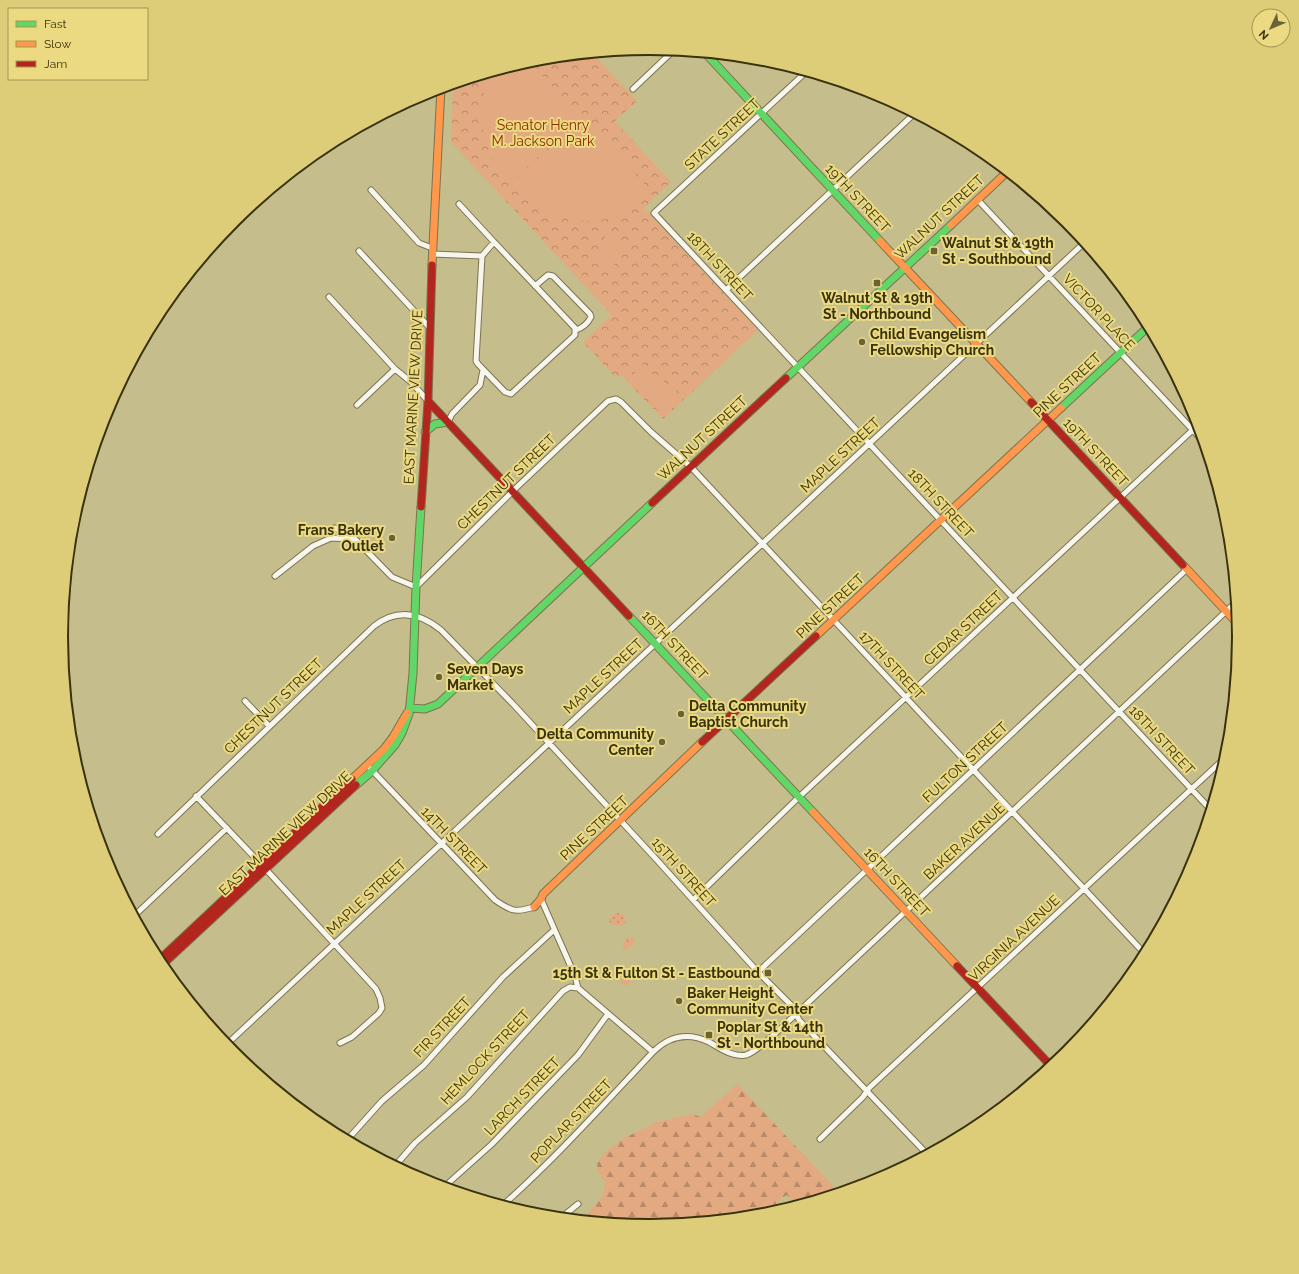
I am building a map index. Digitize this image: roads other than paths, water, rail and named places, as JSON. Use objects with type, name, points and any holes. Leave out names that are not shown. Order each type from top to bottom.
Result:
[{"type":"street","points":[[633,89],[668,55]]},
{"type":"street","name":"19TH STREET","points":[[710,58],[1231,616]]},
{"type":"street","name":"STATE STREET","points":[[654,213],[802,76]]},
{"type":"street","name":"EAST MARINE VIEW DRIVE","points":[[166,961],[263,867],[369,768],[389,752],[405,727],[410,708],[416,616],[416,587],[428,401],[432,251],[441,94]]},
{"type":"street","points":[[726,290],[911,117]]},
{"type":"street","name":"WALNUT STREET","points":[[410,708],[421,710],[430,709],[438,704],[1004,175]]},
{"type":"street","points":[[371,190],[419,243],[432,251],[482,256]]},
{"type":"street","name":"VICTOR PLACE","points":[[977,199],[1192,430]]},
{"type":"street","points":[[459,204],[576,330]]},
{"type":"street","name":"18TH STREET","points":[[654,213],[1207,805]]},
{"type":"street","points":[[494,242],[482,256],[476,361],[505,392],[510,394],[575,335],[576,330],[579,329],[591,317],[590,314],[554,276],[548,275],[535,286]]},
{"type":"street","name":"MAPLE STREET","points":[[230,1040],[1081,246]]},
{"type":"street","points":[[359,250],[429,326]]},
{"type":"street","name":"16TH STREET","points":[[329,297],[395,369],[411,382],[514,491],[1047,1062]]},
{"type":"street","name":"PINE STREET","points":[[534,908],[543,894],[727,719],[1144,331]]},
{"type":"street","points":[[357,405],[395,369]]},
{"type":"street","points":[[425,432],[435,423],[448,422],[452,414],[480,385],[483,370]]},
{"type":"street","name":"17TH STREET","points":[[616,399],[691,467],[1140,949]]},
{"type":"street","name":"CHESTNUT STREET","points":[[416,587],[608,401],[616,399]]},
{"type":"street","name":"CEDAR STREET","points":[[693,900],[799,796],[906,698],[1192,430]]},
{"type":"street","points":[[335,528],[355,539],[392,577],[416,587]]},
{"type":"street","points":[[275,576],[313,546],[331,538],[355,539]]},
{"type":"street","name":"FULTON STREET","points":[[758,972],[1187,569]]},
{"type":"street","name":"BAKER AVENUE","points":[[653,1052],[666,1041],[673,1038],[687,1036],[704,1040],[732,1054],[745,1056],[756,1050],[1120,712],[1230,607]]},
{"type":"street","name":"CHESTNUT STREET","points":[[158,834],[380,621],[390,616],[416,616]]},
{"type":"street","name":"15TH STREET","points":[[416,616],[430,621],[441,630],[513,704],[758,972],[793,1007],[799,1020],[923,1150]]},
{"type":"street","points":[[245,701],[269,726]]},
{"type":"street","name":"VIRGINIA AVENUE","points":[[820,1139],[866,1092],[1217,765]]},
{"type":"street","name":"14TH STREET","points":[[369,768],[495,900],[507,908],[518,911],[534,908]]},
{"type":"street","points":[[196,796],[376,989],[382,1008],[379,1013],[352,1037],[340,1043]]},
{"type":"street","points":[[137,913],[227,828]]},
{"type":"street","name":"EAST MARINE VIEW DRIVE","points":[[163,956],[263,867]]},
{"type":"street","points":[[541,899],[575,976],[578,988],[653,1052]]},
{"type":"street","name":"FIR STREET","points":[[350,1136],[382,1101],[424,1065],[503,977],[554,930]]},
{"type":"street","name":"HEMLOCK STREET","points":[[399,1162],[415,1143],[467,1097],[563,991],[570,987],[578,988]]},
{"type":"street","name":"LARCH STREET","points":[[448,1183],[492,1144],[578,1055],[608,1014]]},
{"type":"street","name":"POPLAR STREET","points":[[507,1201],[573,1138],[653,1052]]},
{"type":"street","points":[[567,1213],[578,1204]]},
{"type":"place","name":"Walnut St & 19th St - Southbound","points":[[934,251]]},
{"type":"place","name":"Walnut St & 19th St - Northbound","points":[[877,283]]},
{"type":"place","name":"Child Evangelism Fellowship Church","points":[[862,342]]},
{"type":"place","name":"Frans Bakery Outlet","points":[[392,538]]},
{"type":"place","name":"Seven Days Market","points":[[439,677]]},
{"type":"place","name":"Delta Community Baptist Church","points":[[681,714]]},
{"type":"place","name":"Delta Community Center","points":[[662,742]]},
{"type":"place","name":"15th St & Fulton St - Eastbound","points":[[768,973]]},
{"type":"place","name":"Baker Height Community Center","points":[[679,1001]]},
{"type":"place","name":"Poplar St & 14th St - Northbound","points":[[709,1035]]},
{"type":"park label","name":"Senator Henry M. Jackson Park","points":[[543,134]]}]
